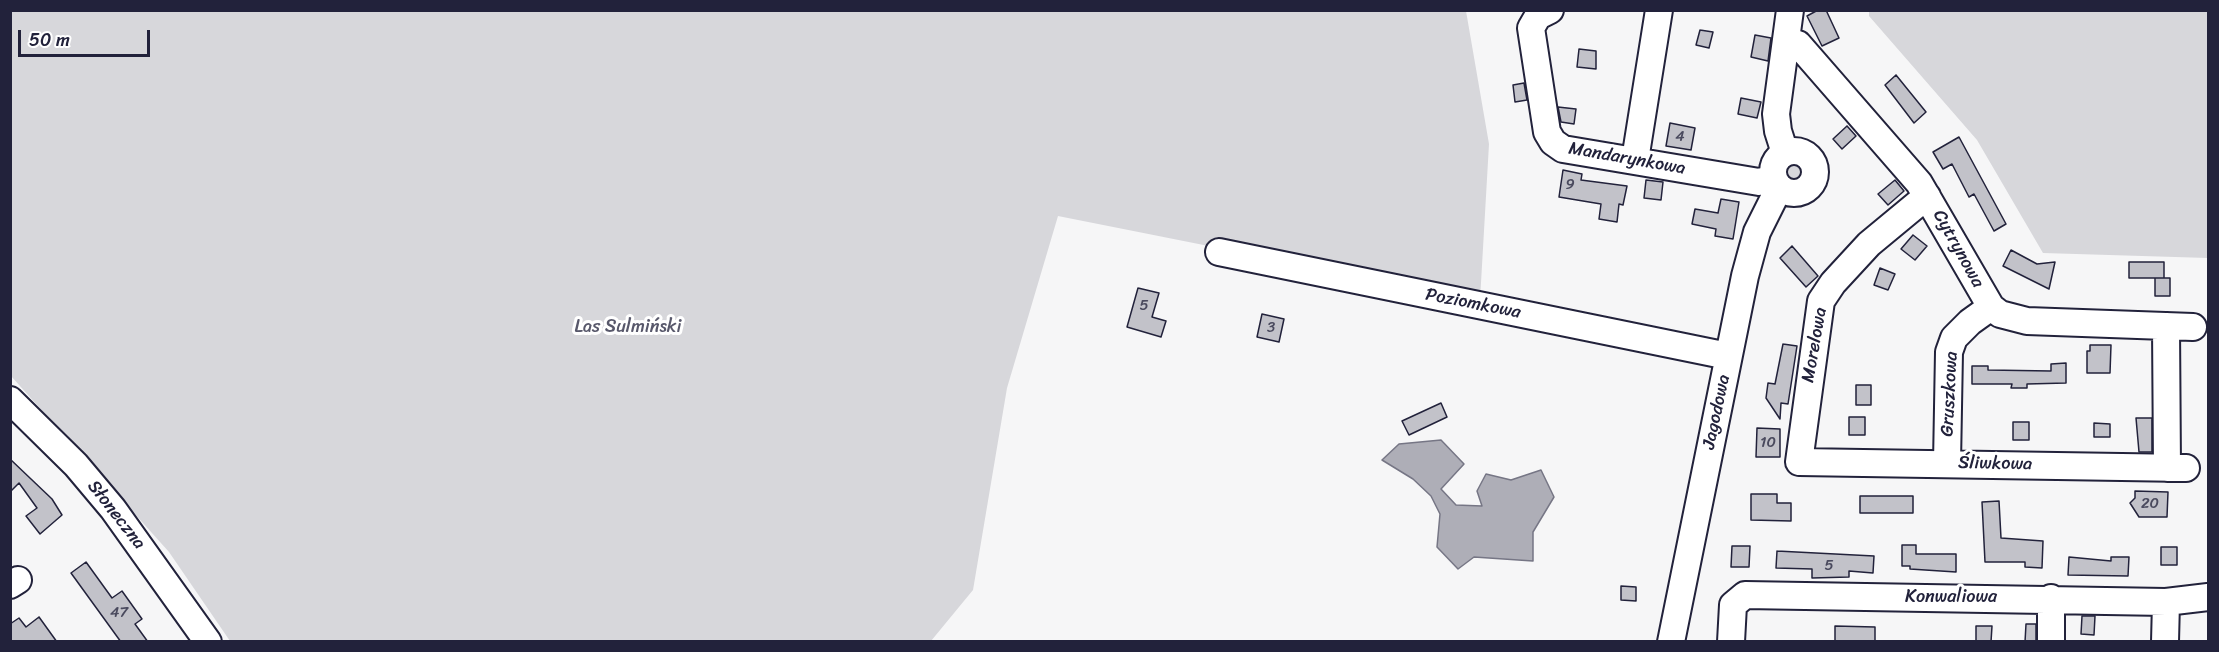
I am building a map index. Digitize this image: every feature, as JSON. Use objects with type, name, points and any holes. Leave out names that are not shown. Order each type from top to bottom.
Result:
[{"type":"street","name":"Mandarynkowa","points":[[1550,10],[1538,16],[1531,28],[1547,132],[1553,142],[1563,148],[1759,182],[1777,183]]},
{"type":"street","points":[[1635,160],[1659,10]]},
{"type":"street","points":[[1785,153],[1778,131],[1776,114],[1790,10]]},
{"type":"street","name":"Cytrynowa","points":[[1787,42],[1798,44],[1919,183],[1991,307],[2000,314],[2026,321],[2193,327]]},
{"type":"street","points":[[1799,152],[1810,159],[1814,165],[1814,179],[1805,190],[1799,193],[1792,193],[1777,183],[1775,162],[1785,153],[1799,152]]},
{"type":"street","name":"Jagodowa","points":[[1671,642],[1728,356],[1757,232],[1777,183]]},
{"type":"street","name":"Morelowa","points":[[1803,464],[1798,458],[1821,301],[1833,283],[1869,244],[1927,196]]},
{"type":"street","name":"Poziomkowa","points":[[1219,252],[1728,356]]},
{"type":"street","name":"Gruszkowa","points":[[1947,463],[1948,352],[1954,338],[1991,307]]},
{"type":"street","name":"Śliwkowa","points":[[1803,464],[1947,463],[2177,468],[2166,326]]},
{"type":"street","name":"Słoneczna","points":[[10,400],[84,474],[157,568],[208,642]]},
{"type":"street","name":"Konwaliowa","points":[[1731,642],[1733,605],[1745,595],[2051,598],[2166,602],[2208,597]]},
{"type":"street","points":[[2051,598],[2051,642]]},
{"type":"street","points":[[2165,642],[2166,602]]},
{"type":"green space","name":"Las Sulmiński","points":[[10,11],[1466,11],[1489,144],[1480,300],[1058,216],[1007,388],[973,590],[931,641],[230,641],[169,552],[11,376]]},
{"type":"green space","points":[[1869,11],[2208,11],[2208,258],[2043,253],[1977,140],[1869,16]]},
{"type":"green space","points":[[1794,161],[1801,164],[1804,171],[1801,178],[1794,181],[1787,178],[1784,171],[1787,164]]},
{"type":"shaded area","points":[[1441,440],[1464,464],[1441,489],[1456,505],[1482,506],[1477,491],[1486,474],[1511,480],[1541,470],[1554,497],[1533,532],[1533,561],[1474,557],[1458,569],[1437,547],[1440,514],[1431,496],[1413,479],[1382,460],[1399,444]]},
{"type":"building","points":[[1818,10],[1826,10],[1839,38],[1822,46],[1807,16]]},
{"type":"building","points":[[1700,30],[1713,32],[1709,48],[1696,45]]},
{"type":"building","points":[[1755,35],[1771,38],[1768,61],[1751,57]]},
{"type":"building","points":[[1579,49],[1596,51],[1596,69],[1577,67]]},
{"type":"building","points":[[1896,75],[1926,112],[1914,123],[1885,85]]},
{"type":"building","points":[[1524,83],[1527,100],[1515,102],[1513,85]]},
{"type":"building","points":[[1741,98],[1761,102],[1757,118],[1738,114]]},
{"type":"building","points":[[1558,107],[1576,109],[1574,124],[1561,122]]},
{"type":"building","points":[[1670,123],[1695,128],[1691,150],[1666,146]]},
{"type":"building","points":[[1847,126],[1856,136],[1842,149],[1833,139]]},
{"type":"building","points":[[1959,137],[2006,224],[1994,231],[1974,194],[1969,197],[1952,164],[1943,169],[1933,152]]},
{"type":"building","points":[[1563,170],[1582,174],[1581,180],[1627,186],[1623,205],[1619,204],[1617,222],[1599,219],[1601,204],[1559,197]]},
{"type":"building","points":[[1646,180],[1663,182],[1661,200],[1644,198]]},
{"type":"building","points":[[1895,180],[1904,191],[1888,205],[1878,194]]},
{"type":"building","points":[[1721,199],[1739,202],[1733,239],[1715,236],[1716,229],[1692,224],[1695,209],[1718,213]]},
{"type":"building","points":[[1913,235],[1927,246],[1915,260],[1901,249]]},
{"type":"building","points":[[1792,246],[1818,276],[1806,287],[1780,258]]},
{"type":"building","points":[[2011,250],[2037,264],[2055,262],[2049,289],[2003,266]]},
{"type":"building","points":[[2129,262],[2164,262],[2164,278],[2129,278]]},
{"type":"building","points":[[1880,268],[1895,274],[1888,290],[1874,285]]},
{"type":"building","points":[[2155,278],[2170,278],[2170,296],[2155,296]]},
{"type":"building","points":[[1138,288],[1159,293],[1152,317],[1166,321],[1161,337],[1127,327]]},
{"type":"building","points":[[1262,314],[1284,319],[1279,342],[1257,337]]},
{"type":"building","points":[[1783,344],[1797,346],[1788,404],[1781,403],[1780,419],[1766,398],[1768,383],[1775,384]]},
{"type":"building","points":[[2090,345],[2111,345],[2110,373],[2087,373],[2087,351],[2090,351]]},
{"type":"building","points":[[2066,363],[2066,383],[2027,384],[2027,388],[2011,388],[2012,384],[1972,384],[1972,366],[1988,366],[1988,370],[2051,371],[2051,364]]},
{"type":"building","points":[[1856,385],[1871,385],[1871,405],[1856,405]]},
{"type":"building","points":[[1441,403],[1447,417],[1409,435],[1402,421]]},
{"type":"building","points":[[1849,417],[1865,417],[1865,435],[1849,435]]},
{"type":"building","points":[[2136,418],[2152,418],[2152,452],[2139,452]]},
{"type":"building","points":[[2013,422],[2029,422],[2029,440],[2013,440]]},
{"type":"building","points":[[2094,423],[2110,424],[2110,437],[2094,437]]},
{"type":"building","points":[[1757,428],[1780,429],[1780,457],[1756,457]]},
{"type":"building","points":[[10,459],[52,499],[62,515],[40,534],[26,516],[37,508],[19,483],[10,492]]},
{"type":"building","points":[[2135,491],[2168,492],[2167,517],[2139,517],[2130,503],[2135,498]]},
{"type":"building","points":[[1751,494],[1777,494],[1777,503],[1791,503],[1791,521],[1751,520]]},
{"type":"building","points":[[1860,496],[1913,496],[1913,513],[1860,513]]},
{"type":"building","points":[[1999,501],[2001,538],[2043,541],[2042,568],[2025,567],[2025,562],[1985,562],[1982,502]]},
{"type":"building","points":[[1902,545],[1916,545],[1916,554],[1956,554],[1956,572],[1910,569],[1910,566],[1902,566]]},
{"type":"building","points":[[1732,546],[1750,546],[1749,567],[1731,567]]},
{"type":"building","points":[[2161,547],[2177,547],[2177,565],[2161,565]]},
{"type":"building","points":[[1777,551],[1874,556],[1873,573],[1849,571],[1849,577],[1812,578],[1812,569],[1776,568]]},
{"type":"building","points":[[2069,557],[2111,561],[2111,557],[2129,557],[2128,576],[2068,575]]},
{"type":"building","points":[[86,562],[112,598],[122,591],[142,619],[135,624],[148,642],[121,642],[71,573]]},
{"type":"building","points":[[1621,586],[1636,587],[1636,601],[1621,600]]},
{"type":"building","points":[[2082,616],[2095,616],[2094,635],[2081,634]]},
{"type":"building","points":[[39,617],[57,642],[10,642],[10,624],[19,618],[26,627]]},
{"type":"building","points":[[2026,624],[2036,624],[2036,642],[2025,642]]},
{"type":"building","points":[[1835,626],[1875,627],[1875,642],[1835,642]]},
{"type":"building","points":[[1976,626],[1992,626],[1991,642],[1976,642]]}]
